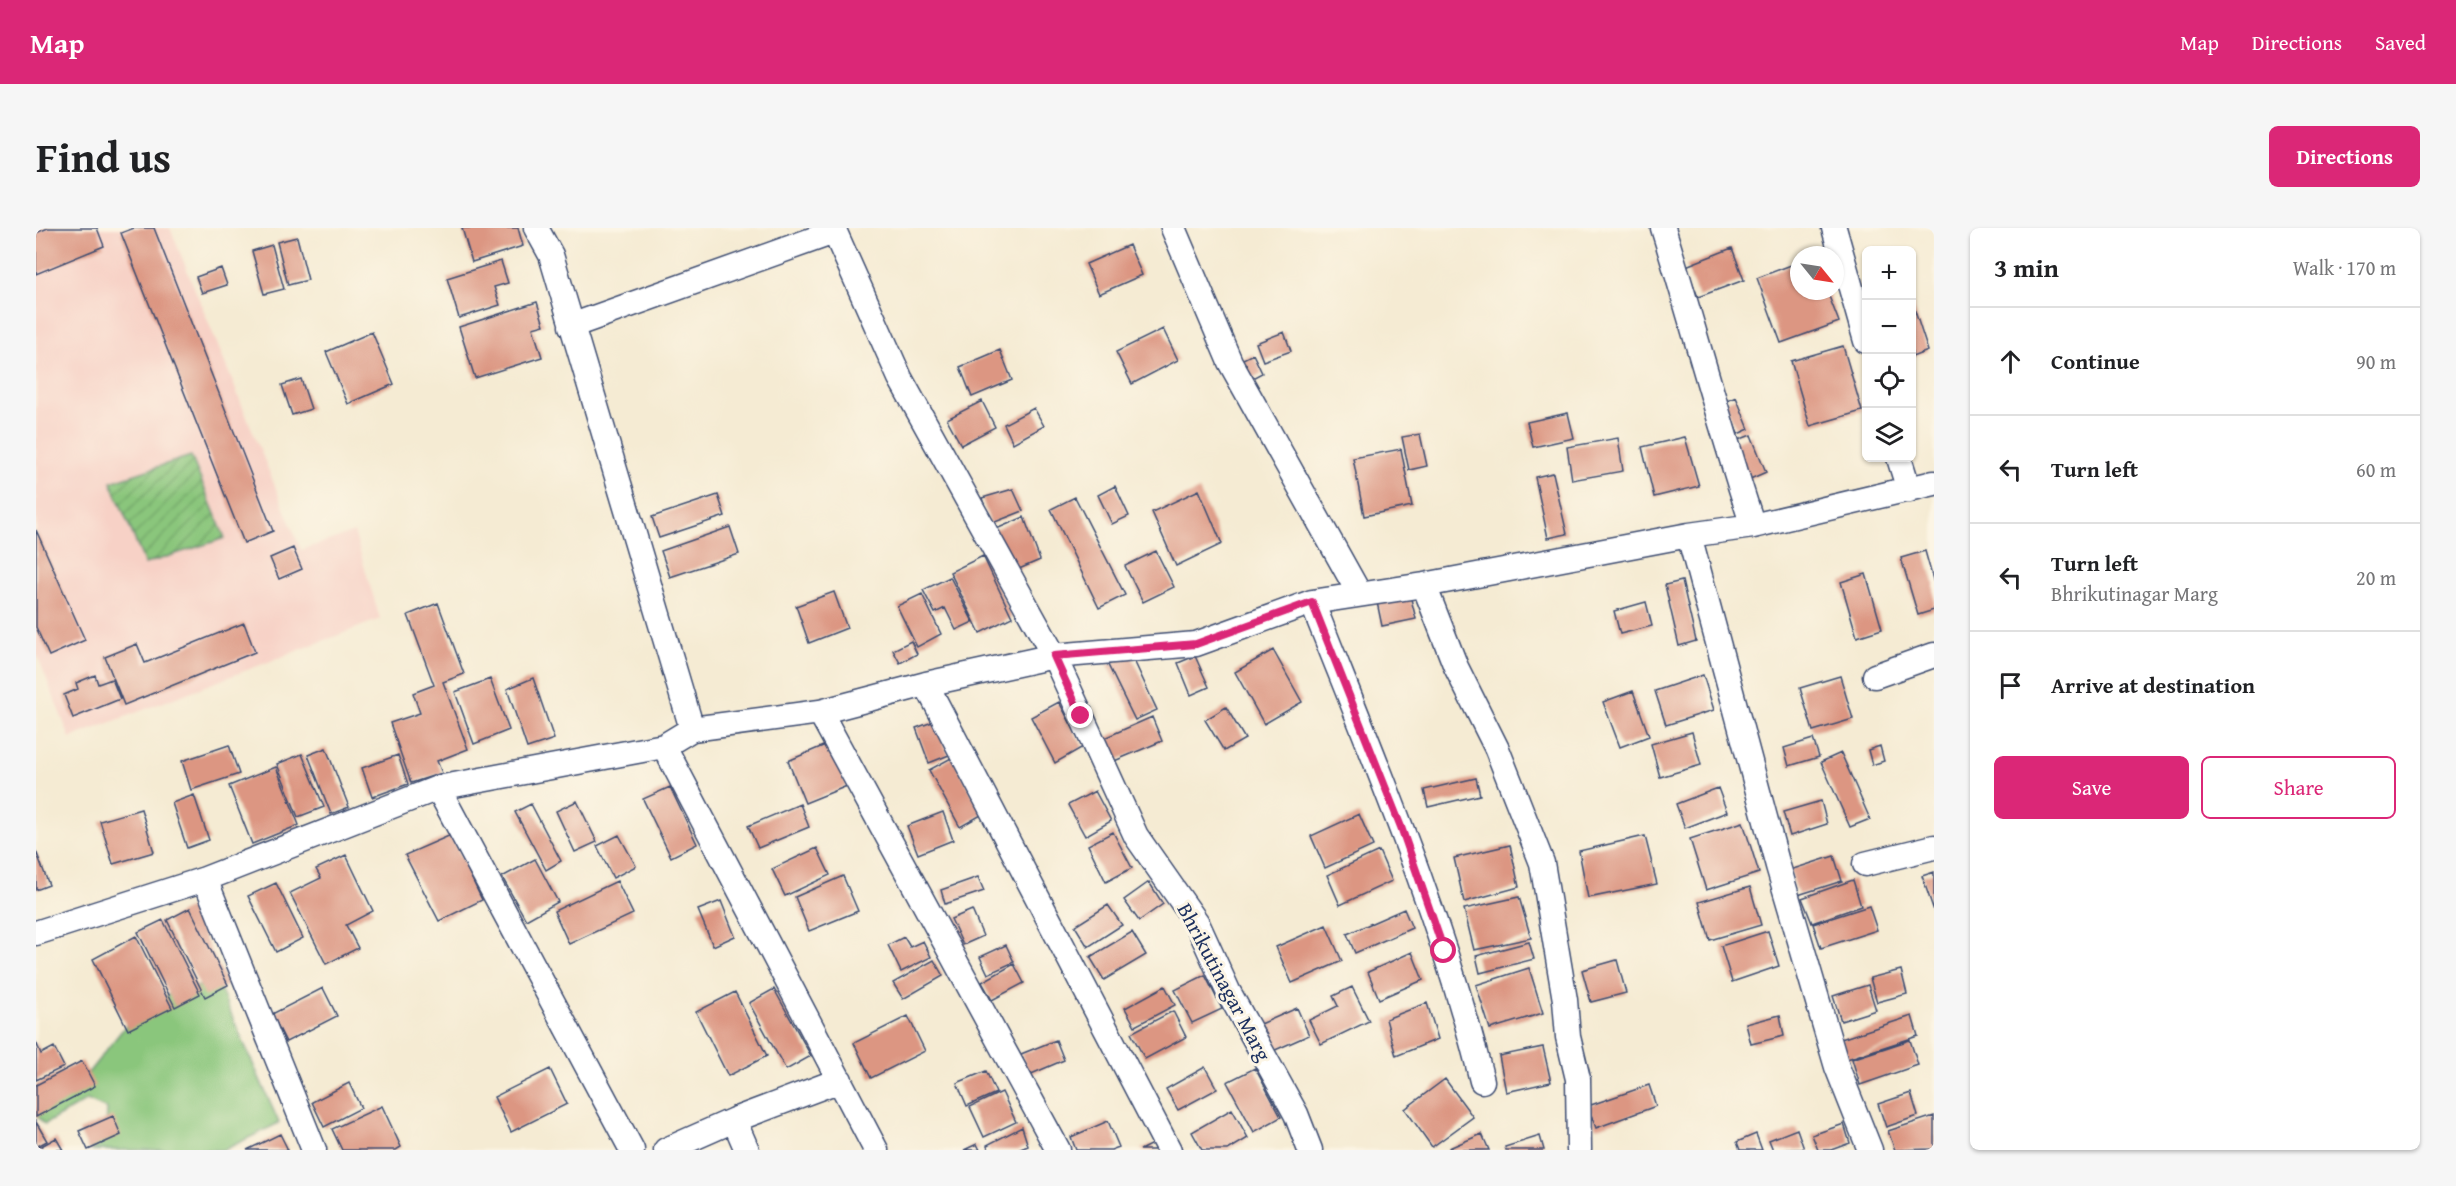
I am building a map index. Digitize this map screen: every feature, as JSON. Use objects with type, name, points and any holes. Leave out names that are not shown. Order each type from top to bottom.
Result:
[{"type":"street","points":[[536,228],[551,255],[692,729]]},
{"type":"street","points":[[1173,228],[1230,362],[1359,593]]},
{"type":"street","points":[[1663,228],[1693,325],[1722,433],[1753,526]]},
{"type":"street","points":[[1834,228],[1862,327]]},
{"type":"street","points":[[571,326],[834,230]]},
{"type":"street","name":"Bhrikutinagar Marg","points":[[834,230],[900,378],[1054,656],[1136,836],[1197,923],[1228,991],[1296,1114],[1310,1150]]},
{"type":"street","points":[[1900,462],[1909,490]]},
{"type":"street","points":[[36,933],[205,879],[438,788],[664,746],[692,729],[820,712],[926,684],[1054,656],[1196,644],[1312,602],[1359,593],[1424,585],[1689,535],[1753,526],[1934,483]]},
{"type":"street","points":[[1689,535],[1781,877],[1837,1067],[1870,1150]]},
{"type":"street","points":[[1424,585],[1456,667],[1497,749],[1542,863],[1565,1000],[1568,1037],[1578,1079],[1579,1150]]},
{"type":"street","points":[[1312,602],[1405,838],[1465,1014],[1482,1082]]},
{"type":"street","points":[[1875,676],[1934,655]]},
{"type":"street","points":[[926,684],[1168,1150]]},
{"type":"street","points":[[820,712],[1058,1150]]},
{"type":"street","points":[[664,746],[876,1150]]},
{"type":"street","points":[[438,788],[632,1150]]},
{"type":"street","points":[[1865,864],[1934,847]]},
{"type":"street","points":[[205,879],[314,1150]]},
{"type":"street","points":[[666,1150],[734,1120],[840,1080]]},
{"type":"street","points":[[734,1120],[747,1150]]},
{"type":"shaded area","points":[[36,228],[170,228],[301,550],[354,532],[380,619],[70,738],[36,652]]},
{"type":"green space","points":[[191,456],[225,538],[145,564],[111,482]]},
{"type":"green space","points":[[217,982],[279,1123],[224,1150],[90,1150],[106,1130],[107,1109],[87,1100],[45,1124],[36,1115],[88,1073],[131,1019],[171,993]]},
{"type":"building","points":[[48,228],[97,228],[104,246],[36,274],[36,233]]},
{"type":"building","points":[[134,228],[154,228],[273,531],[244,543],[121,233]]},
{"type":"building","points":[[462,228],[518,228],[523,246],[472,262]]},
{"type":"building","points":[[297,237],[308,280],[288,285],[277,242]]},
{"type":"building","points":[[272,245],[284,289],[264,294],[252,251]]},
{"type":"building","points":[[1129,245],[1142,275],[1099,294],[1086,264]]},
{"type":"building","points":[[1732,248],[1744,280],[1698,297],[1686,266]]},
{"type":"building","points":[[501,261],[508,283],[494,287],[500,305],[459,318],[447,278]]},
{"type":"building","points":[[1790,265],[1790,300],[1830,300],[1839,322],[1781,343],[1757,278]]},
{"type":"building","points":[[221,268],[227,285],[202,293],[196,277]]},
{"type":"building","points":[[537,302],[544,325],[533,328],[542,357],[475,378],[459,327]]},
{"type":"building","points":[[1916,314],[1928,351],[1916,356]]},
{"type":"building","points":[[1163,329],[1178,360],[1132,384],[1116,352]]},
{"type":"building","points":[[372,332],[394,384],[348,404],[326,352]]},
{"type":"building","points":[[1284,332],[1291,351],[1263,361],[1256,343]]},
{"type":"building","points":[[1843,346],[1862,411],[1810,426],[1791,361]]},
{"type":"building","points":[[1000,350],[1012,380],[972,397],[960,367]]},
{"type":"building","points":[[1253,354],[1262,373],[1243,383],[1233,364]]},
{"type":"building","points":[[301,379],[311,409],[292,415],[282,385]]},
{"type":"building","points":[[1736,397],[1749,429],[1738,434],[1725,402]]},
{"type":"building","points":[[982,401],[995,427],[961,445],[947,419]]},
{"type":"building","points":[[1034,408],[1044,426],[1013,443],[1004,424]]},
{"type":"building","points":[[1568,413],[1574,438],[1533,447],[1527,422]]},
{"type":"building","points":[[1420,434],[1427,466],[1409,470],[1402,437]]},
{"type":"building","points":[[1751,435],[1766,472],[1748,480],[1733,442]]},
{"type":"building","points":[[1685,437],[1699,486],[1654,497],[1642,447]]},
{"type":"building","points":[[1618,438],[1623,471],[1572,480],[1567,447]]},
{"type":"building","points":[[1401,449],[1412,506],[1364,516],[1353,458]]},
{"type":"building","points":[[1553,473],[1567,534],[1548,538],[1535,477]]},
{"type":"building","points":[[1115,486],[1129,516],[1112,524],[1098,495]]},
{"type":"building","points":[[1013,489],[1023,511],[990,524],[982,498]]},
{"type":"building","points":[[1199,490],[1222,544],[1176,566],[1152,512]]},
{"type":"building","points":[[718,495],[725,516],[659,538],[652,517]]},
{"type":"building","points":[[1075,497],[1125,595],[1099,608],[1051,509]]},
{"type":"building","points":[[1024,517],[1040,560],[1012,572],[994,530]]},
{"type":"building","points":[[730,527],[739,554],[670,577],[661,551]]},
{"type":"building","points":[[36,530],[85,640],[49,656],[36,627]]},
{"type":"building","points":[[293,548],[302,569],[279,579],[270,558]]},
{"type":"building","points":[[1156,551],[1174,587],[1143,602],[1125,566]]},
{"type":"building","points":[[1925,551],[1934,583],[1934,610],[1918,615],[1901,558]]},
{"type":"building","points":[[983,556],[1012,617],[980,633],[950,572]]},
{"type":"building","points":[[1866,574],[1882,629],[1857,637],[1841,582]]},
{"type":"building","points":[[950,577],[973,622],[956,630],[945,608],[935,613],[923,590]]},
{"type":"building","points":[[1682,581],[1696,641],[1679,646],[1665,585]]},
{"type":"building","points":[[834,592],[847,628],[809,643],[796,606]]},
{"type":"building","points":[[922,594],[941,634],[917,647],[897,606]]},
{"type":"building","points":[[1410,595],[1416,619],[1382,626],[1377,602]]},
{"type":"building","points":[[1646,602],[1652,626],[1620,634],[1614,611]]},
{"type":"building","points":[[438,603],[464,674],[443,682],[468,749],[437,761],[442,773],[411,783],[390,723],[420,713],[413,693],[434,685],[408,615]]},
{"type":"building","points":[[244,623],[255,652],[124,705],[105,657],[137,644],[145,663]]},
{"type":"building","points":[[911,641],[917,654],[900,663],[893,650]]},
{"type":"building","points":[[1273,650],[1302,702],[1264,724],[1235,672]]},
{"type":"building","points":[[1131,654],[1157,710],[1135,720],[1108,665]]},
{"type":"building","points":[[1195,656],[1209,687],[1191,695],[1178,663]]},
{"type":"building","points":[[95,675],[98,684],[112,679],[120,699],[73,718],[64,695],[78,689],[76,683]]},
{"type":"building","points":[[1703,675],[1714,710],[1666,725],[1655,691]]},
{"type":"building","points":[[1840,676],[1853,719],[1813,731],[1800,688]]},
{"type":"building","points":[[533,678],[554,739],[527,748],[507,689]]},
{"type":"building","points":[[490,679],[509,730],[474,744],[455,692]]},
{"type":"building","points":[[1633,691],[1649,736],[1620,747],[1603,702]]},
{"type":"building","points":[[1059,702],[1083,747],[1055,763],[1031,717]]},
{"type":"building","points":[[1226,707],[1245,739],[1224,751],[1205,720]]},
{"type":"building","points":[[1152,717],[1162,741],[1112,762],[1102,739]]},
{"type":"building","points":[[935,721],[949,755],[929,763],[916,728]]},
{"type":"building","points":[[1692,732],[1701,765],[1660,777],[1651,744]]},
{"type":"building","points":[[1813,739],[1819,757],[1789,766],[1784,748]]},
{"type":"building","points":[[830,743],[847,786],[805,803],[788,761]]},
{"type":"building","points":[[229,745],[239,774],[191,790],[182,761]]},
{"type":"building","points":[[1880,746],[1884,761],[1872,765],[1868,750]]},
{"type":"building","points":[[326,748],[349,807],[331,814],[308,755]]},
{"type":"building","points":[[1841,753],[1870,819],[1850,827],[1821,762]]},
{"type":"building","points":[[302,754],[324,807],[298,817],[277,764]]},
{"type":"building","points":[[398,755],[408,784],[372,797],[362,768]]},
{"type":"building","points":[[953,757],[983,814],[960,827],[929,770]]},
{"type":"building","points":[[276,767],[299,825],[252,844],[229,786]]},
{"type":"building","points":[[1476,778],[1480,795],[1428,807],[1424,790]]},
{"type":"building","points":[[670,787],[697,844],[671,857],[643,799]]},
{"type":"building","points":[[1718,788],[1727,812],[1685,828],[1676,804]]},
{"type":"building","points":[[1095,791],[1111,821],[1085,836],[1068,805]]},
{"type":"building","points":[[194,795],[209,840],[187,848],[172,803]]},
{"type":"building","points":[[577,801],[597,842],[575,852],[556,811]]},
{"type":"building","points":[[1821,801],[1827,824],[1790,836],[1783,812]]},
{"type":"building","points":[[531,804],[561,861],[546,870],[515,812]]},
{"type":"building","points":[[800,804],[809,827],[758,848],[748,826]]},
{"type":"building","points":[[141,809],[154,852],[113,864],[100,821]]},
{"type":"building","points":[[943,812],[953,840],[918,854],[907,826]]},
{"type":"building","points":[[1359,814],[1373,846],[1325,868],[1311,836]]},
{"type":"building","points":[[1743,822],[1759,873],[1706,890],[1690,839]]},
{"type":"building","points":[[1113,832],[1132,868],[1106,882],[1088,845]]},
{"type":"building","points":[[451,835],[482,900],[439,921],[405,855]]},
{"type":"building","points":[[619,835],[636,866],[613,878],[597,846]]},
{"type":"building","points":[[1645,836],[1657,884],[1588,898],[1579,851]]},
{"type":"building","points":[[1510,845],[1519,887],[1464,902],[1454,858]]},
{"type":"building","points":[[817,848],[830,875],[785,896],[772,869]]},
{"type":"building","points":[[36,851],[49,885],[36,890]]},
{"type":"building","points":[[1379,851],[1392,881],[1340,905],[1327,875]]},
{"type":"building","points":[[346,855],[373,911],[346,925],[358,948],[326,964],[290,893],[321,878],[316,869]]},
{"type":"building","points":[[1834,856],[1842,881],[1798,895],[1790,870]]},
{"type":"building","points":[[535,859],[558,902],[526,920],[502,877]]},
{"type":"building","points":[[1934,872],[1934,911],[1922,876]]},
{"type":"building","points":[[843,876],[858,911],[809,931],[795,897]]},
{"type":"building","points":[[978,877],[984,891],[945,904],[941,890]]},
{"type":"building","points":[[1853,880],[1861,906],[1812,923],[1802,898]]},
{"type":"building","points":[[617,881],[633,914],[569,944],[554,911]]},
{"type":"building","points":[[1149,882],[1163,904],[1139,921],[1124,900]]},
{"type":"building","points":[[276,883],[303,938],[276,952],[248,896]]},
{"type":"building","points":[[1750,887],[1761,925],[1710,940],[1699,902]]},
{"type":"building","points":[[1519,897],[1531,938],[1474,950],[1464,909]]},
{"type":"building","points":[[721,901],[735,936],[713,946],[698,910]]},
{"type":"building","points":[[1108,905],[1122,925],[1088,947],[1075,926]]},
{"type":"building","points":[[1869,906],[1877,930],[1821,948],[1813,924]]},
{"type":"building","points":[[190,908],[228,985],[205,997],[167,920]]},
{"type":"building","points":[[1404,909],[1412,928],[1355,953],[1347,934]]},
{"type":"building","points":[[972,910],[983,936],[963,945],[951,919]]},
{"type":"building","points":[[163,920],[200,994],[175,1007],[138,932]]},
{"type":"building","points":[[1326,925],[1342,961],[1292,983],[1276,947]]},
{"type":"building","points":[[1768,931],[1779,966],[1732,982],[1721,946]]},
{"type":"building","points":[[1132,932],[1146,955],[1104,980],[1090,957]]},
{"type":"building","points":[[136,936],[172,1008],[128,1030],[93,959]]},
{"type":"building","points":[[904,937],[910,947],[923,941],[931,957],[901,972],[888,945]]},
{"type":"building","points":[[1529,942],[1534,959],[1480,973],[1476,956]]},
{"type":"building","points":[[1006,945],[1014,962],[988,974],[980,957]]},
{"type":"building","points":[[1412,952],[1423,980],[1379,999],[1368,972]]},
{"type":"building","points":[[934,960],[943,976],[903,999],[893,983]]},
{"type":"building","points":[[1617,960],[1626,993],[1591,1002],[1582,970]]},
{"type":"building","points":[[1014,964],[1024,983],[992,1000],[982,982]]},
{"type":"building","points":[[1529,968],[1543,1013],[1490,1029],[1476,985]]},
{"type":"building","points":[[1901,970],[1907,994],[1877,1002],[1870,978]]},
{"type":"building","points":[[1205,975],[1222,1009],[1192,1023],[1175,990]]},
{"type":"building","points":[[1868,985],[1876,1010],[1841,1021],[1833,996]]},
{"type":"building","points":[[1165,986],[1175,1005],[1135,1026],[1125,1008]]},
{"type":"building","points":[[1352,987],[1369,1021],[1321,1044],[1309,1020],[1338,1006],[1333,996]]},
{"type":"building","points":[[323,988],[337,1016],[286,1042],[272,1014]]},
{"type":"building","points":[[774,989],[811,1056],[786,1070],[749,1003]]},
{"type":"building","points":[[735,992],[767,1056],[728,1076],[696,1012]]},
{"type":"building","points":[[1427,1003],[1438,1039],[1396,1056],[1386,1019]]},
{"type":"building","points":[[1297,1008],[1309,1035],[1273,1051],[1261,1024]]},
{"type":"building","points":[[1173,1011],[1186,1037],[1145,1059],[1131,1033]]},
{"type":"building","points":[[1780,1015],[1784,1036],[1751,1044],[1746,1024]]},
{"type":"building","points":[[908,1016],[925,1051],[871,1078],[854,1043]]},
{"type":"building","points":[[1912,1016],[1918,1036],[1847,1059],[1841,1039]]},
{"type":"building","points":[[1056,1040],[1064,1060],[1029,1075],[1021,1054]]},
{"type":"building","points":[[1910,1040],[1918,1065],[1860,1085],[1852,1059]]},
{"type":"building","points":[[36,1042],[41,1054],[54,1047],[64,1067],[36,1080]]},
{"type":"building","points":[[1543,1047],[1551,1082],[1506,1092],[1499,1056]]},
{"type":"building","points":[[82,1061],[95,1086],[36,1117],[36,1085]]},
{"type":"building","points":[[1205,1067],[1217,1089],[1178,1110],[1166,1089]]},
{"type":"building","points":[[1255,1068],[1281,1117],[1254,1132],[1227,1082]]},
{"type":"building","points":[[550,1069],[567,1104],[511,1132],[494,1097]]},
{"type":"building","points":[[986,1071],[996,1093],[967,1106],[957,1083]]},
{"type":"building","points":[[1445,1079],[1473,1117],[1432,1147],[1405,1109]]},
{"type":"building","points":[[349,1083],[361,1108],[324,1127],[312,1102]]},
{"type":"building","points":[[1649,1085],[1656,1106],[1596,1128],[1588,1106]]},
{"type":"building","points":[[1002,1092],[1016,1122],[984,1137],[970,1107]]},
{"type":"building","points":[[1911,1093],[1918,1116],[1886,1127],[1878,1104]]},
{"type":"building","points":[[382,1106],[401,1147],[396,1150],[342,1150],[332,1129]]},
{"type":"building","points":[[1232,1109],[1248,1138],[1228,1150],[1202,1150],[1192,1132]]},
{"type":"building","points":[[113,1116],[121,1135],[88,1150],[79,1131]]},
{"type":"building","points":[[1934,1116],[1934,1149],[1895,1150],[1888,1131]]},
{"type":"building","points":[[1108,1121],[1119,1147],[1111,1150],[1076,1150],[1071,1137]]},
{"type":"building","points":[[36,1122],[47,1141],[36,1147]]},
{"type":"building","points":[[1844,1124],[1850,1143],[1831,1150],[1818,1150],[1812,1135]]},
{"type":"building","points":[[1022,1127],[1028,1146],[1018,1150],[989,1150],[987,1145]]},
{"type":"building","points":[[1797,1129],[1804,1149],[1773,1150],[1769,1140]]},
{"type":"building","points":[[280,1134],[288,1150],[247,1150]]},
{"type":"building","points":[[1482,1134],[1489,1150],[1449,1150],[1449,1148]]},
{"type":"building","points":[[1756,1134],[1762,1150],[1740,1150],[1737,1142]]},
{"type":"building","points":[[1540,1136],[1544,1150],[1506,1150],[1505,1147]]},
{"type":"building","points":[[56,1138],[63,1150],[36,1150],[36,1149]]},
{"type":"building","points":[[977,1144],[980,1150],[964,1150]]},
{"type":"building","points":[[1152,1144],[1155,1150],[1140,1150]]},
{"type":"route","points":[[1081,716],[1054,656],[1196,644],[1312,602],[1401,827],[1444,951]]}]
